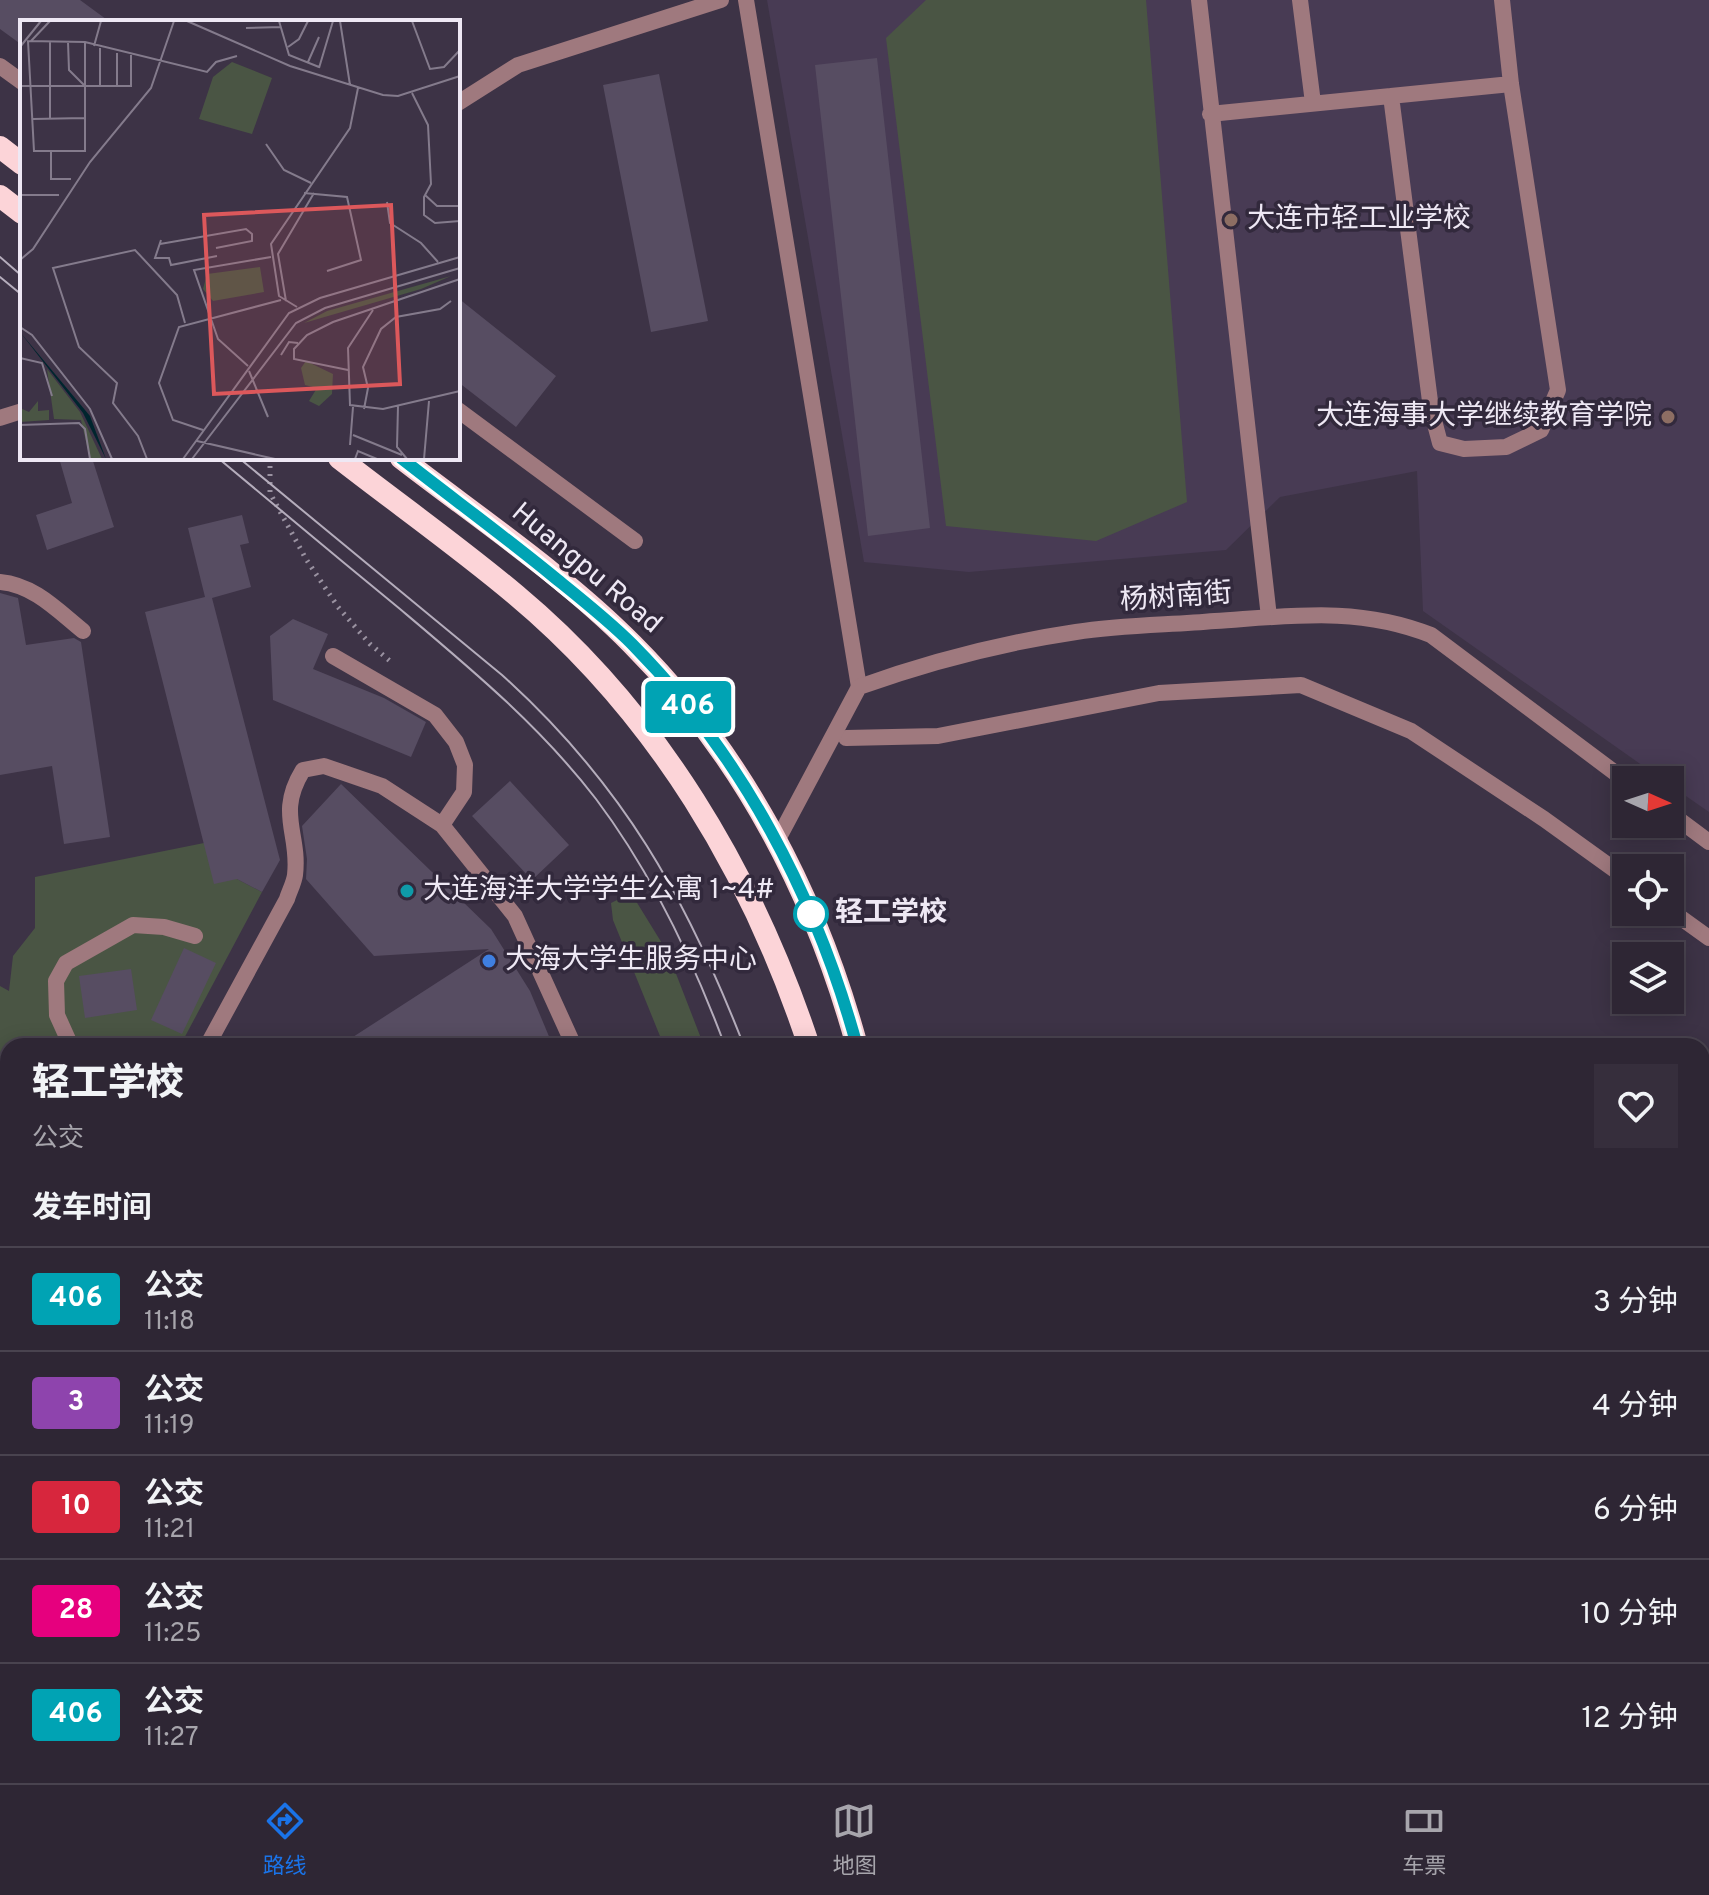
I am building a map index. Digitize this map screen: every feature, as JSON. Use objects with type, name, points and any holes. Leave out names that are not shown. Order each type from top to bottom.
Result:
[{"type":"highway","points":[[0,147],[20,162]]},
{"type":"highway","points":[[0,196],[20,211]]},
{"type":"highway","points":[[342,460],[516,595],[614,690],[642,724],[688,788],[726,853],[774,950],[806,1038]]},
{"type":"highway","name":"Huangpu Road","points":[[404,460],[553,576],[630,642],[688,706],[729,760],[797,880],[823,943],[854,1038]]},
{"type":"street","points":[[460,102],[518,65],[721,0]]},
{"type":"street","points":[[746,0],[859,687],[777,841]]},
{"type":"street","points":[[1199,0],[1269,617]]},
{"type":"street","points":[[1300,0],[1313,103]]},
{"type":"street","points":[[1391,96],[1431,409],[1440,443],[1464,449],[1506,447],[1541,430],[1558,390],[1511,84],[1502,0]]},
{"type":"street","points":[[0,66],[20,81]]},
{"type":"street","points":[[1210,114],[1511,84]]},
{"type":"street","points":[[460,411],[635,541]]},
{"type":"street","points":[[0,418],[20,412]]},
{"type":"street","points":[[0,582],[30,588],[83,631]]},
{"type":"street","name":"杨树南街","points":[[859,687],[900,672],[986,649],[1079,631],[1321,613],[1370,617],[1400,623],[1431,635],[1612,771]]},
{"type":"street","points":[[333,656],[435,715],[456,742],[465,765],[464,792],[442,825]]},
{"type":"street","points":[[846,738],[938,736],[1159,693],[1301,685],[1411,731],[1612,868]]},
{"type":"street","points":[[211,1038],[287,899],[295,876],[288,815],[294,784],[303,770],[324,766],[382,786],[442,825],[515,916],[570,1038]]},
{"type":"street","points":[[1684,823],[1709,842]]},
{"type":"street","points":[[1684,920],[1709,938]]},
{"type":"street","points":[[67,1038],[57,1015],[56,981],[66,963],[133,925],[164,927],[195,936]]},
{"type":"path","points":[[270,460],[270,493],[306,559],[338,607],[370,644],[391,662]]},
{"type":"shaded area","name":"大连市轻工业学校","points":[[767,0],[1709,0],[1709,812],[1684,795],[1684,766],[1643,766],[1423,611],[1417,471],[1280,497],[1226,550],[969,572],[864,562]]},
{"type":"green space","points":[[926,0],[1146,0],[1187,502],[1096,541],[946,526],[886,38]]},
{"type":"green space","points":[[204,843],[237,879],[262,892],[184,1038],[0,1038],[0,986],[9,991],[13,956],[35,928],[35,877]]},
{"type":"green space","points":[[631,893],[668,953],[701,1038],[661,1038],[613,920],[611,903]]},
{"type":"building","points":[[0,0],[80,0],[107,20],[20,20],[20,44],[0,29]]},
{"type":"building","points":[[877,58],[930,528],[868,536],[815,65]]},
{"type":"building","points":[[659,74],[708,321],[651,332],[603,85]]},
{"type":"building","points":[[460,300],[556,376],[516,427],[460,384]]},
{"type":"building","points":[[60,460],[93,460],[114,527],[47,550],[36,515],[72,503]]},
{"type":"building","points":[[242,515],[249,543],[240,545],[251,587],[212,598],[280,860],[262,892],[237,879],[214,884],[145,612],[205,597],[188,528]]},
{"type":"building","points":[[0,593],[18,598],[26,645],[74,638],[81,642],[110,837],[64,844],[52,766],[0,775]]},
{"type":"building","points":[[293,619],[328,634],[313,669],[384,698],[426,722],[411,757],[273,700],[270,636]]},
{"type":"building","points":[[510,781],[569,845],[532,880],[472,816]]},
{"type":"building","name":"大连海洋大学学生公寓 1~4#","points":[[341,784],[491,929],[530,991],[550,1038],[351,1038],[489,949],[374,956],[306,879],[307,859],[302,826]]},
{"type":"building","points":[[184,948],[216,963],[182,1034],[151,1020]]},
{"type":"building","points":[[131,969],[137,1010],[85,1018],[79,976]]},
{"type":"tram line","points":[[0,257],[20,274]]},
{"type":"tram line","points":[[0,277],[20,293]]},
{"type":"tram line","points":[[220,460],[478,676],[528,722],[574,772],[616,827],[653,887],[685,949],[722,1038]]},
{"type":"tram line","points":[[241,460],[502,675],[583,758],[647,846],[674,892],[699,940],[741,1038]]},
{"type":"bus line","name":"406","points":[[404,460],[588,605],[659,672],[697,718],[729,760],[797,880],[823,943],[855,1038]]},
{"type":"place","name":"大连市轻工业学校","points":[[1231,220]]},
{"type":"place","name":"大连海事大学继续教育学院","points":[[1668,417]]},
{"type":"place","name":"大连海洋大学学生公寓 1~4#","points":[[407,891]]},
{"type":"place","name":"轻工学校","points":[[811,914]]},
{"type":"place","name":"大海大学生服务中心","points":[[489,961]]}]
